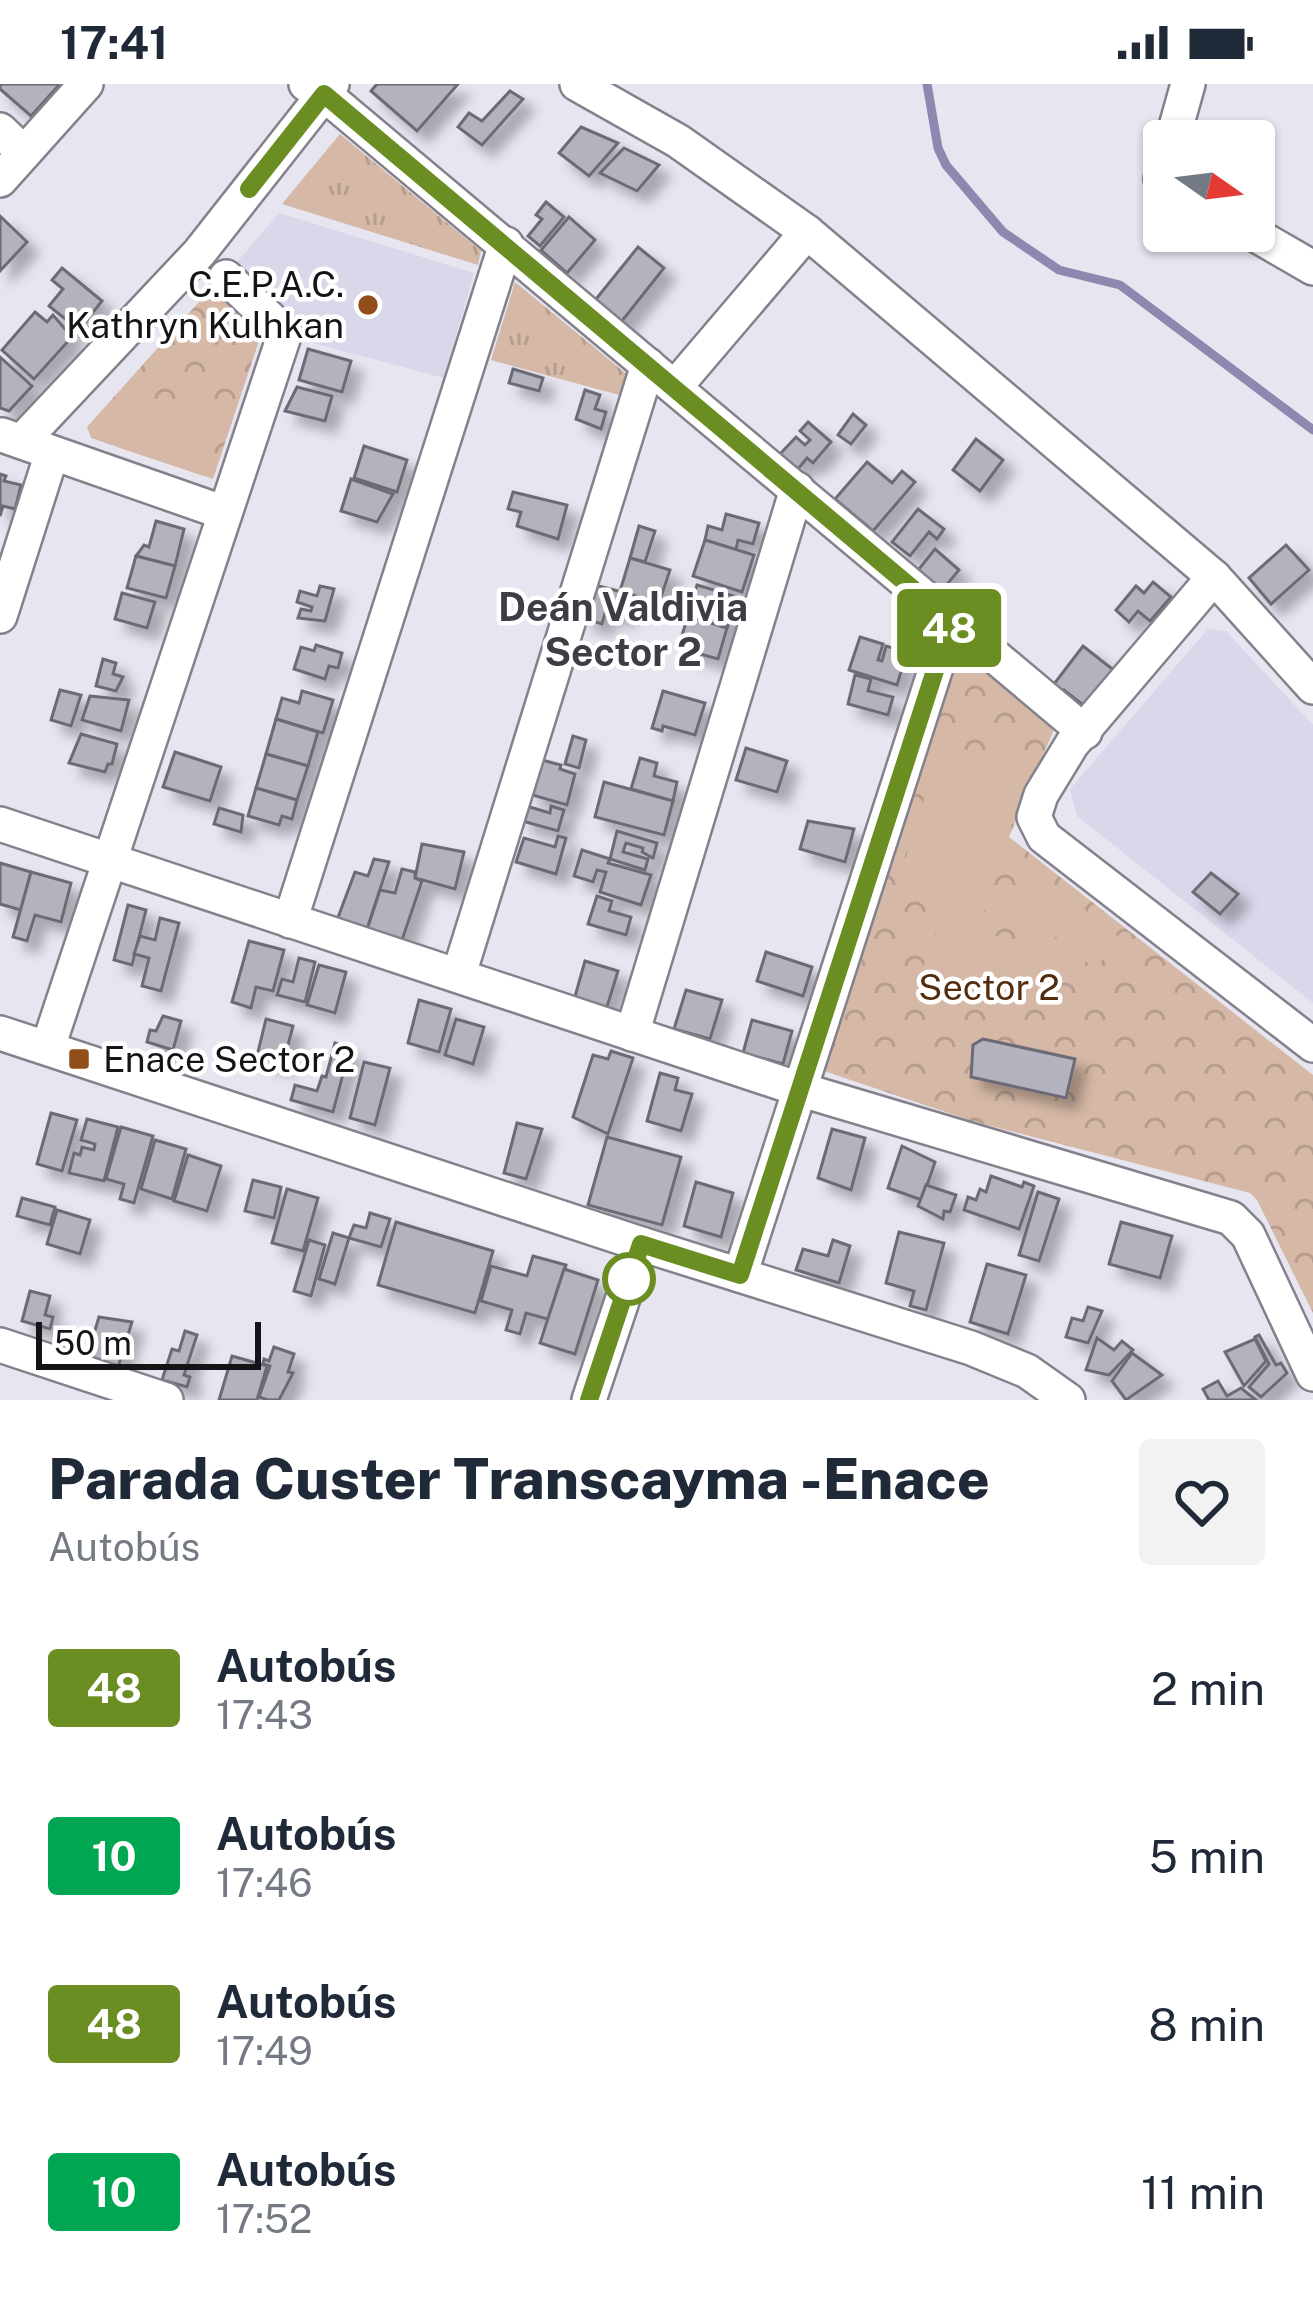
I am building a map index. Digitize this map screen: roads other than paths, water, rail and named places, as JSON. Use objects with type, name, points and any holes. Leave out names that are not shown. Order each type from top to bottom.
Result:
[{"type":"street","points":[[0,180],[12,142],[86,84]]},
{"type":"street","points":[[578,84],[678,141],[807,232],[1214,577],[1313,688]]},
{"type":"street","points":[[1178,120],[1188,84]]},
{"type":"street","points":[[0,616],[25,443],[199,253],[321,87],[1085,731]]},
{"type":"street","points":[[675,387],[807,232]]},
{"type":"street","points":[[290,921],[506,244]]},
{"type":"street","points":[[1275,246],[1313,268]]},
{"type":"street","points":[[48,1048],[285,333],[226,277]]},
{"type":"street","points":[[459,974],[648,365]]},
{"type":"street","points":[[25,443],[226,513]]},
{"type":"street","points":[[632,1034],[797,489]]},
{"type":"street","points":[[1214,577],[1072,744],[1041,795],[1034,817],[1044,837],[1313,1045]]},
{"type":"street","points":[[740,1275],[951,621]]},
{"type":"street","points":[[0,824],[802,1090],[1231,1218],[1248,1235],[1313,1374]]},
{"type":"street","points":[[0,1033],[992,1355],[1038,1378],[1068,1400]]},
{"type":"street","points":[[589,1400],[641,1244]]},
{"type":"street","points":[[0,1345],[166,1400]]},
{"type":"street","points":[[1300,1400],[1313,1389]]},
{"type":"waterway","points":[[927,84],[938,148],[946,165],[1003,232],[1059,270],[1120,285],[1313,430]]},
{"type":"place","name":"C.E.P.A.C. Kathryn Kulhkan","points":[[368,305]]},
{"type":"place","name":"Enace Sector 2","points":[[79,1059]]},
{"type":"district","name":"Deán Valdivia Sector 2","points":[[623,630]]},
{"type":"park label","name":"Sector 2","points":[[989,987]]}]
